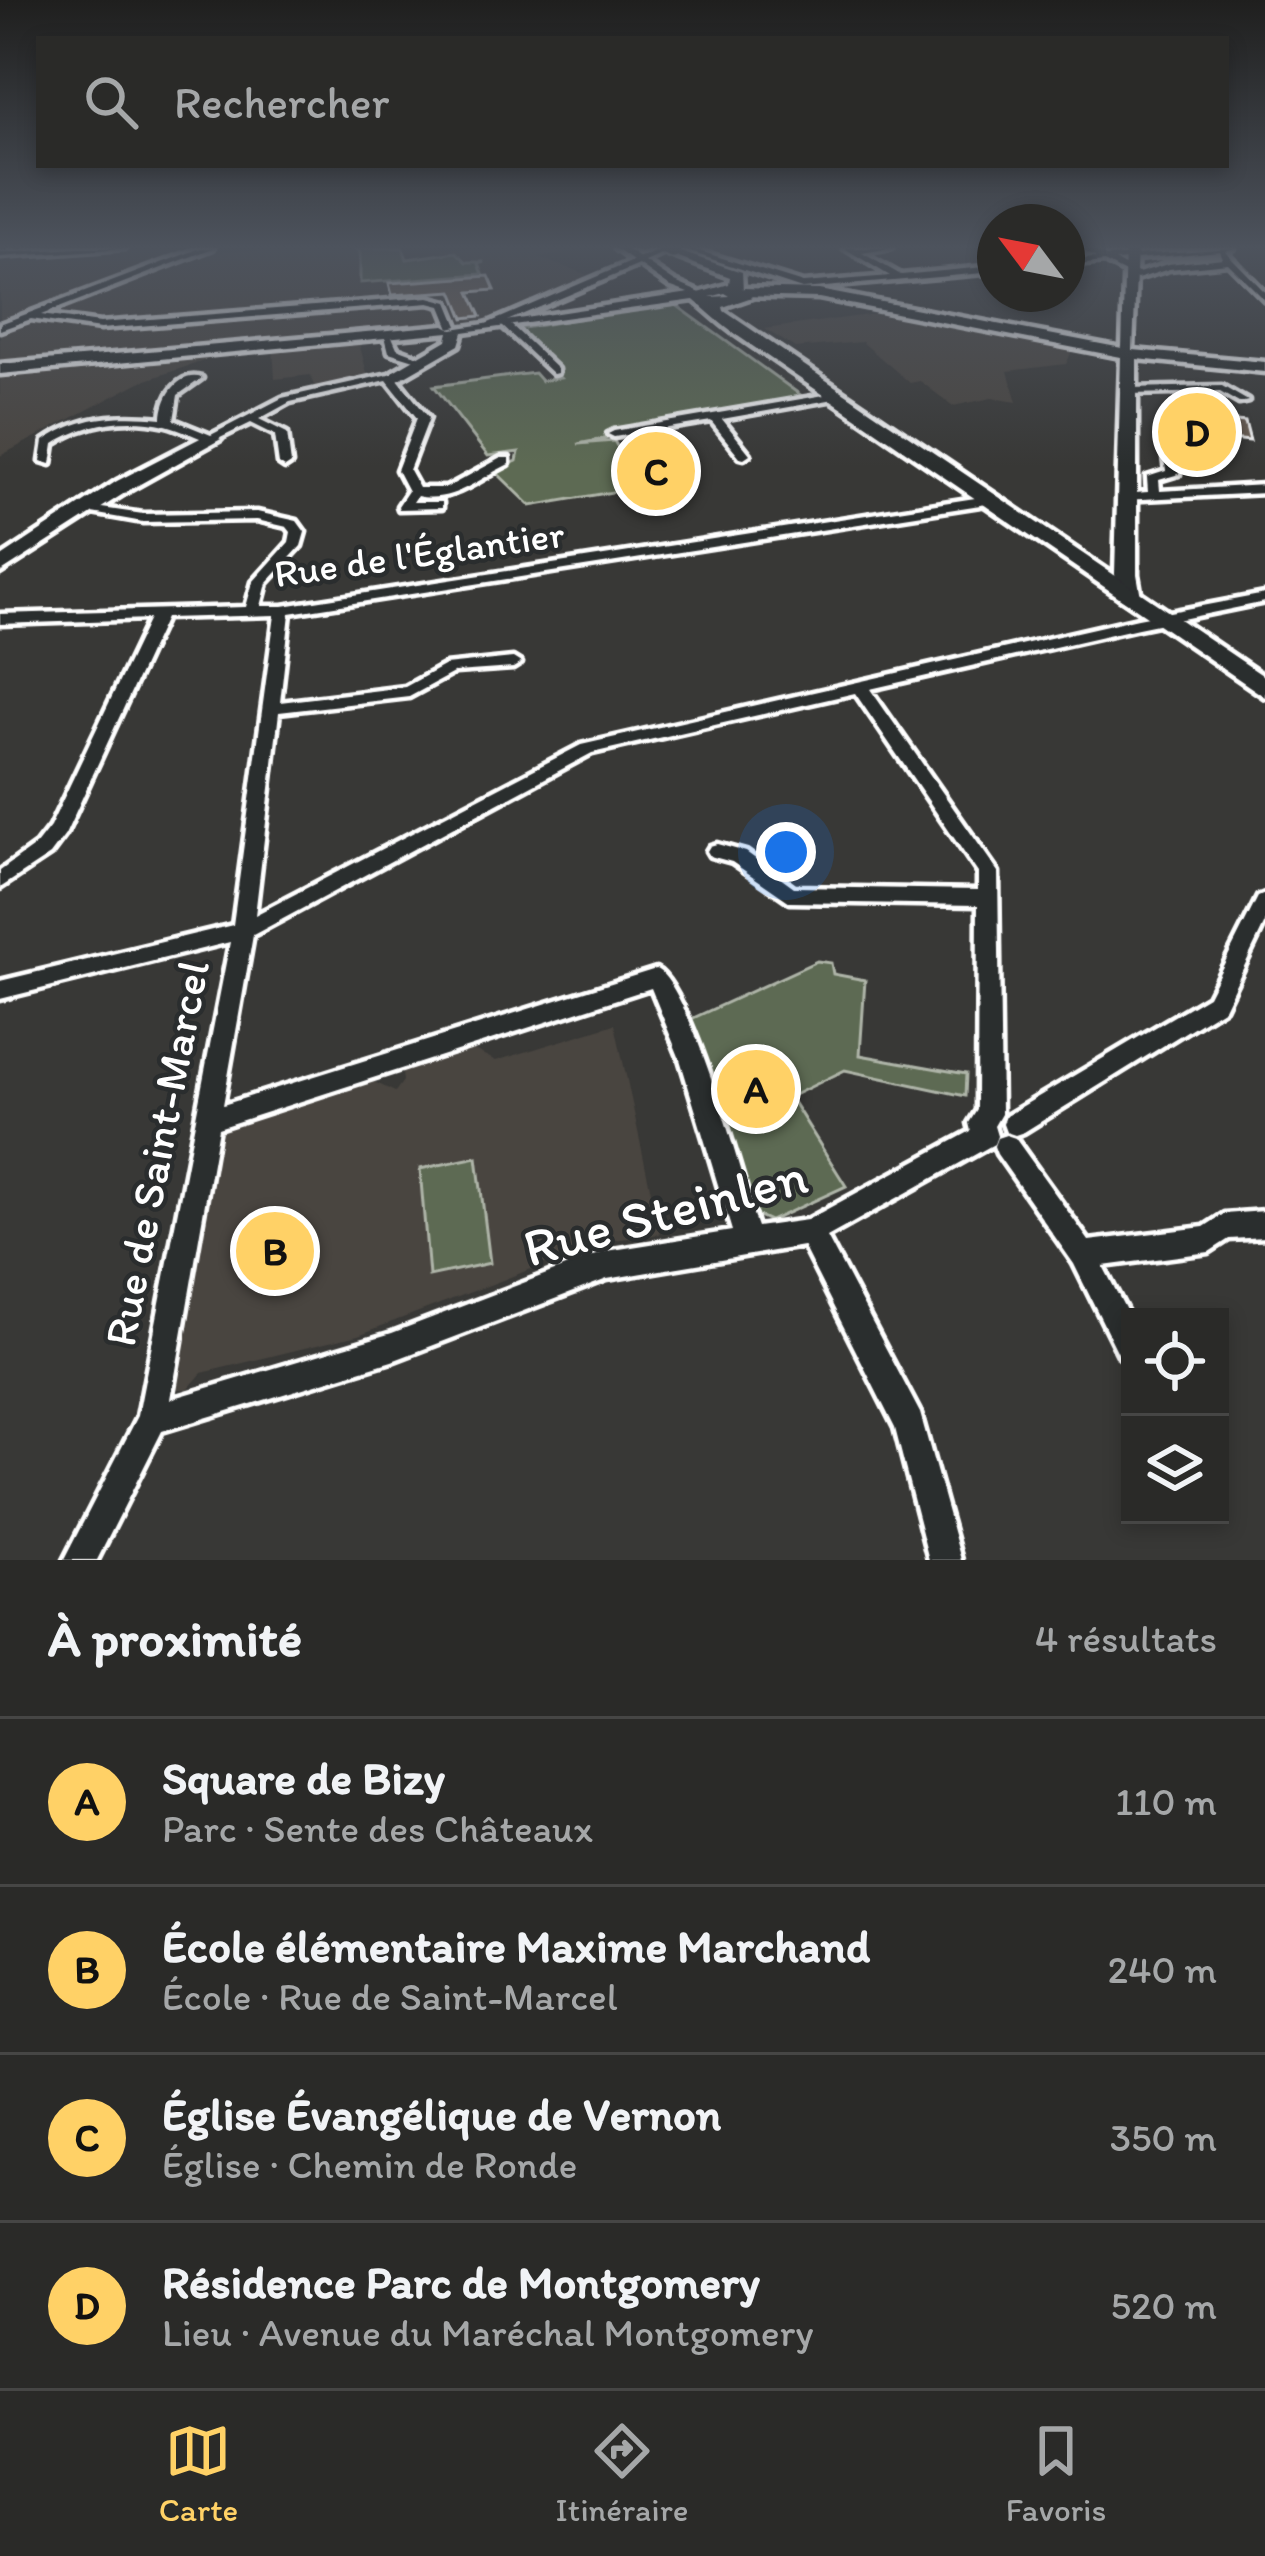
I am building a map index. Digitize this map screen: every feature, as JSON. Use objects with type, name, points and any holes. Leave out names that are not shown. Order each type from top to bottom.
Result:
[{"type":"main road","points":[[0,369],[506,321]]},
{"type":"main road","points":[[727,321],[988,500],[1120,584],[1265,689]]},
{"type":"main road","points":[[956,321],[1129,351],[1265,368]]},
{"type":"main road","points":[[1120,584],[1127,497],[1129,321]]},
{"type":"main road","points":[[394,377],[454,342],[454,328]]},
{"type":"main road","points":[[0,567],[86,508],[212,439]]},
{"type":"street","points":[[65,321],[100,326],[170,321]]},
{"type":"street","points":[[451,321],[454,328]]},
{"type":"street","points":[[499,322],[553,371]]},
{"type":"street","points":[[387,334],[394,350],[424,360]]},
{"type":"street","points":[[47,461],[48,442],[83,423],[112,418],[168,422],[212,439],[286,400],[394,377],[423,418],[403,470],[414,491],[431,496],[450,493],[505,461]]},
{"type":"street","points":[[168,422],[172,394],[197,378]]},
{"type":"street","points":[[1128,392],[1222,389],[1243,401]]},
{"type":"street","points":[[614,434],[836,396]]},
{"type":"street","points":[[715,418],[744,454]]},
{"type":"street","points":[[251,419],[281,433],[285,464]]},
{"type":"street","points":[[1154,495],[1153,477],[1173,474],[1170,457]]},
{"type":"street","points":[[1127,497],[1265,489]]},
{"type":"street","points":[[414,491],[404,506],[437,505]]},
{"type":"street","name":"Rue de l'Églantier","points":[[0,619],[283,610],[988,500]]},
{"type":"street","points":[[86,508],[143,518],[257,516],[292,524],[298,532],[296,542],[260,582],[254,609]]},
{"type":"street","name":"Rue de Saint-Marcel","points":[[80,1560],[152,1419],[243,931],[587,749],[1265,598]]},
{"type":"street","points":[[0,990],[243,931],[283,610]]},
{"type":"street","points":[[0,881],[43,850],[58,830],[159,614]]},
{"type":"street","points":[[272,708],[409,692],[452,668],[513,662]]},
{"type":"street","points":[[859,686],[988,872],[999,1130],[1083,1256],[1121,1330]]},
{"type":"street","points":[[717,850],[739,856],[790,895],[988,898]]},
{"type":"street","name":"Rue Steinlen","points":[[152,1419],[392,1347],[607,1265],[810,1232],[999,1130],[1216,1002],[1265,902]]},
{"type":"street","points":[[210,1120],[656,978],[678,1022],[749,1244]]},
{"type":"street","points":[[1083,1256],[1210,1239],[1224,1227],[1265,1224]]},
{"type":"street","points":[[810,1232],[909,1424],[945,1560]]},
{"type":"shaded area","points":[[0,321],[481,321],[361,333],[358,339],[369,381],[315,391],[311,375],[275,379],[273,346],[234,351],[140,382],[0,456]]},
{"type":"shaded area","points":[[825,321],[948,321],[1075,345],[1066,364],[1008,371],[1017,402],[992,398],[953,406],[920,381],[910,383],[862,342],[795,348],[765,329]]},
{"type":"shaded area","points":[[615,1024],[660,1234],[605,1241],[358,1335],[202,1373],[188,1389],[176,1389],[219,1130],[372,1081],[395,1092],[403,1081],[402,1073],[470,1048],[496,1061]]},
{"type":"green space","points":[[565,321],[698,321],[806,399],[578,444],[614,441],[642,487],[531,506],[498,474],[517,461],[519,452],[488,456],[434,386],[534,373],[541,381],[560,378],[513,330]]},
{"type":"green space","points":[[817,961],[831,963],[833,974],[865,980],[860,1055],[966,1074],[965,1096],[845,1070],[790,1097],[846,1186],[770,1221],[745,1210],[689,1020]]},
{"type":"green space","points":[[477,1157],[490,1263],[429,1276],[420,1169]]},
{"type":"building","points":[[1196,401],[1213,403],[1216,419],[1245,422],[1250,441],[1176,433],[1173,403],[1196,405]]},
{"type":"place","name":"Résidence Parc de Montgomery","points":[[1197,432]]},
{"type":"place","name":"Église Évangélique de Vernon","points":[[656,471]]},
{"type":"place","name":"Square de Bizy","points":[[756,1089]]},
{"type":"place","name":"École élémentaire Maxime Marchand","points":[[275,1251]]}]
